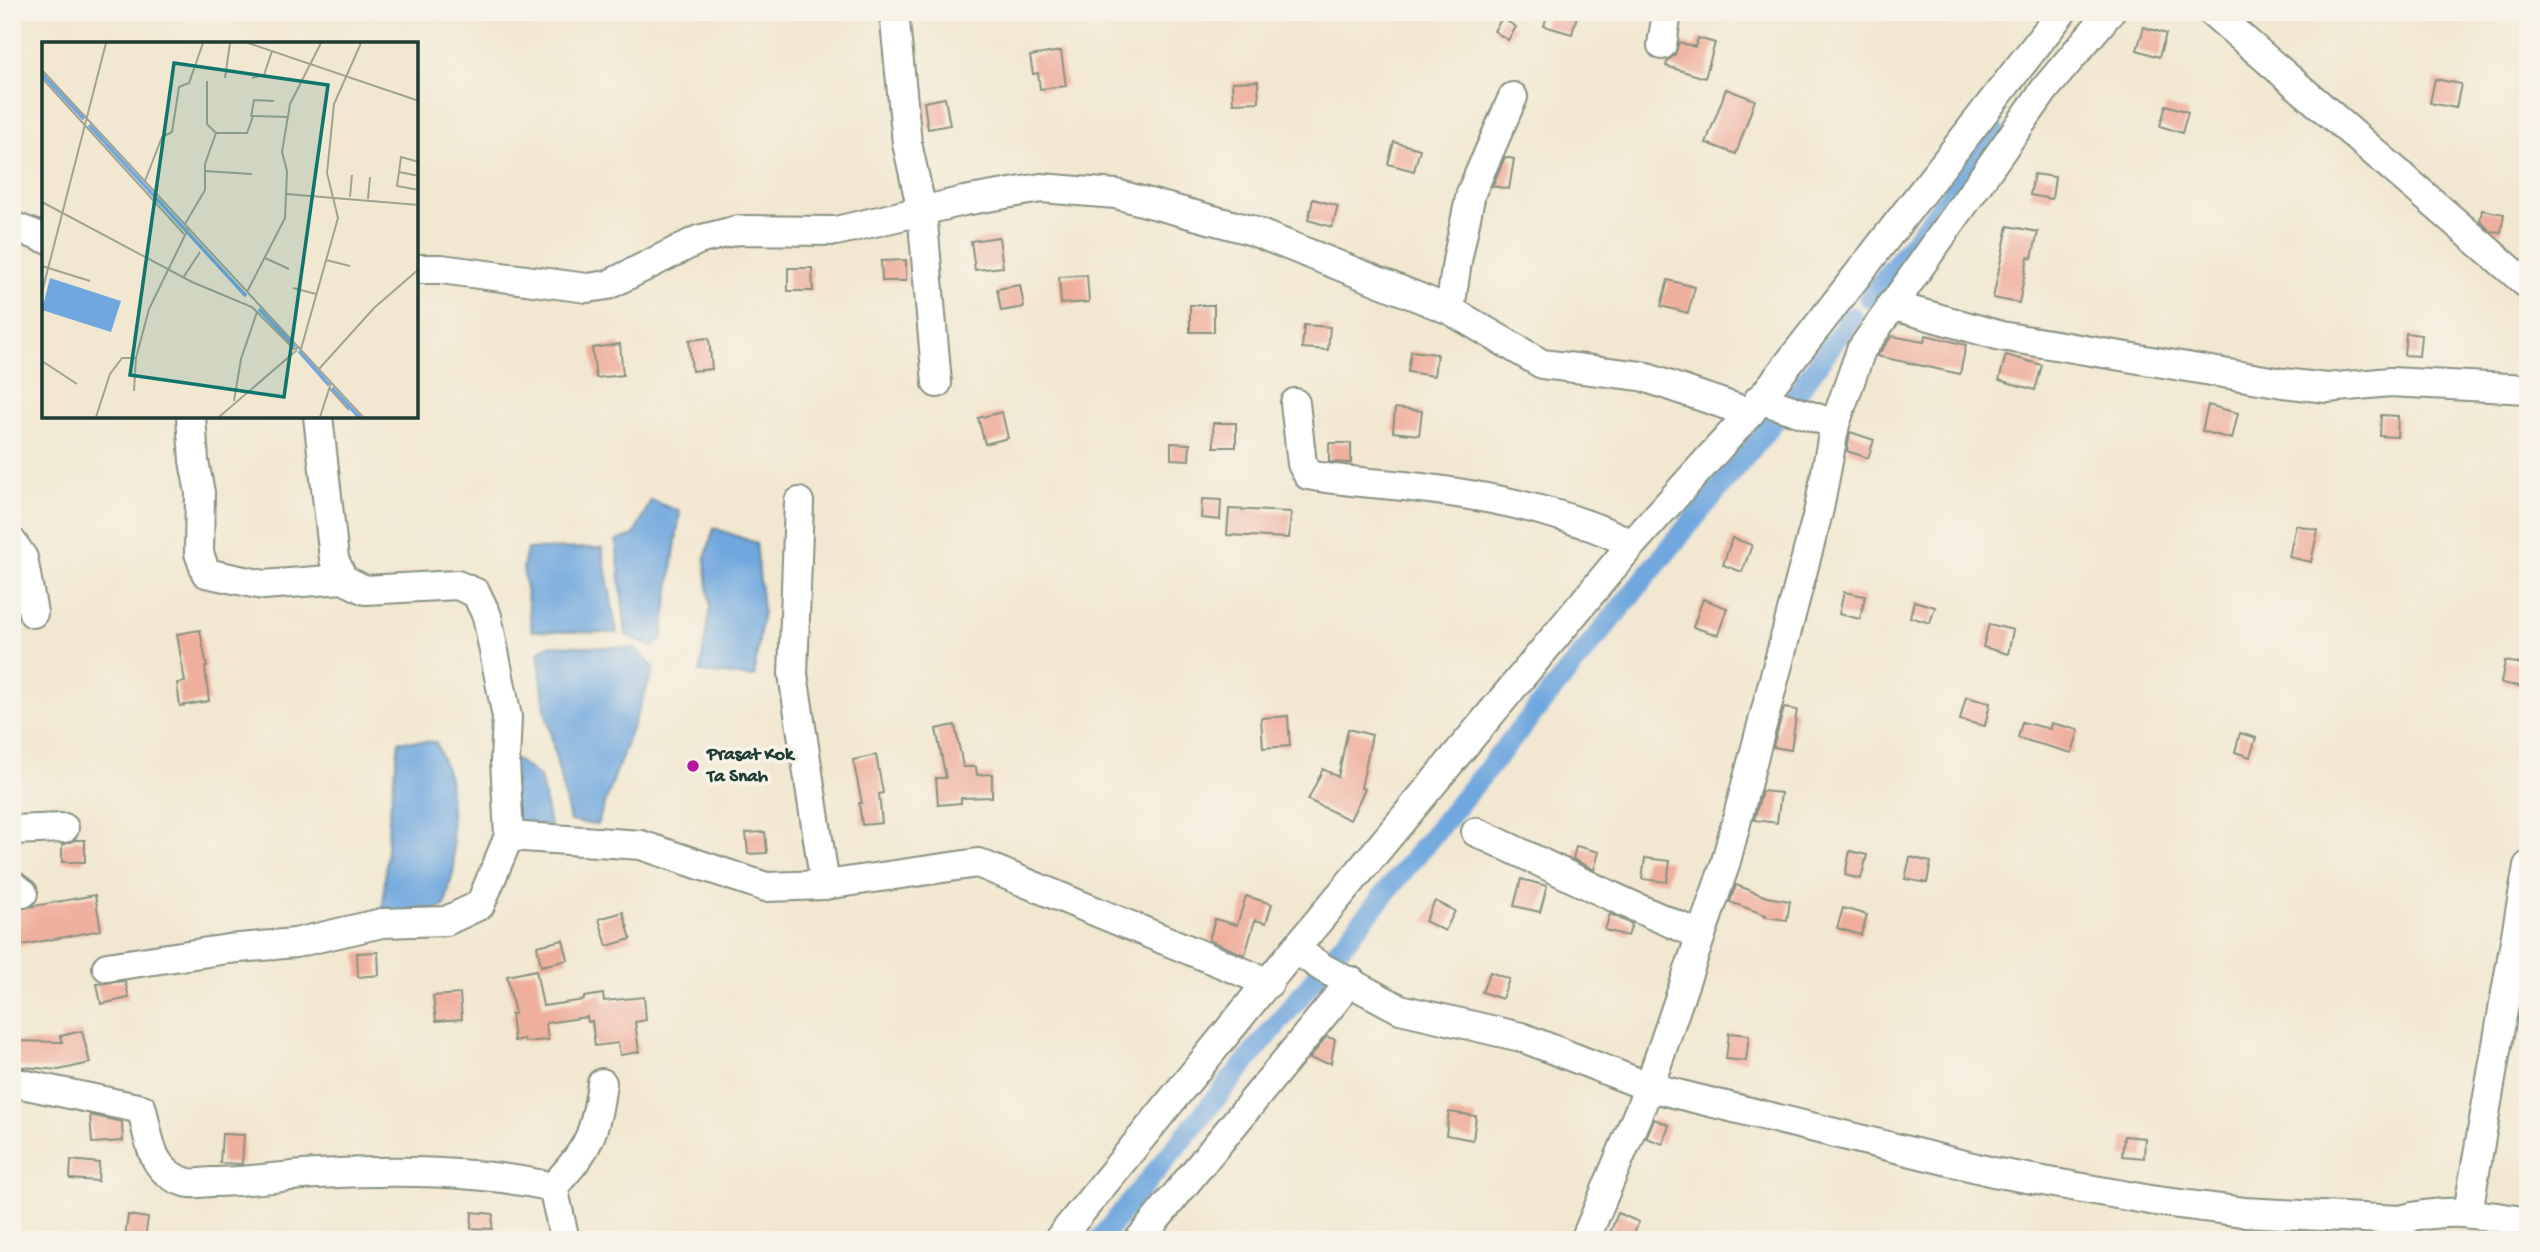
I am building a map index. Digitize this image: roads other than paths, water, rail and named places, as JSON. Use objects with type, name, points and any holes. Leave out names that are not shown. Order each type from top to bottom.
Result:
[{"type":"street","points":[[894,12],[907,143],[922,211],[937,383]]},
{"type":"street","points":[[1662,45],[1667,12]]},
{"type":"street","points":[[1058,1240],[1295,949],[1632,544],[1754,406],[2062,12]]},
{"type":"street","points":[[1586,1240],[1649,1087],[1725,864],[1819,509],[1835,424],[1861,350],[2045,89],[2110,12]]},
{"type":"street","points":[[2212,12],[2528,285]]},
{"type":"street","points":[[1450,310],[1471,193],[1513,97]]},
{"type":"street","points":[[418,269],[441,269],[587,288],[608,285],[698,240],[738,230],[836,231],[964,201],[1041,188],[1115,194],[1250,230],[1450,310],[1542,365],[1641,376],[1835,424]]},
{"type":"street","points":[[12,226],[42,237]]},
{"type":"street","points":[[1841,295],[1885,314],[2283,383],[2327,387],[2390,382],[2528,389]]},
{"type":"street","points":[[1296,403],[1302,464],[1308,475],[1331,480],[1407,487],[1522,506],[1601,528],[1632,544]]},
{"type":"street","points":[[107,967],[295,943],[382,923],[446,921],[480,905],[509,836],[505,761],[507,717],[487,616],[476,593],[457,585],[365,590],[343,579],[263,585],[205,573],[199,553],[200,493],[194,461],[191,418]]},
{"type":"street","points":[[318,418],[334,559],[343,579]]},
{"type":"street","points":[[799,502],[793,674],[825,885]]},
{"type":"street","points":[[12,542],[23,558],[33,613]]},
{"type":"street","points":[[12,830],[64,828]]},
{"type":"street","points":[[1476,832],[1657,918],[1701,935]]},
{"type":"street","points":[[509,836],[641,845],[766,887],[825,885],[978,863],[1269,983]]},
{"type":"street","points":[[2468,1212],[2528,866]]},
{"type":"street","points":[[1295,949],[1323,968],[1399,1009],[1521,1037],[1649,1087],[1993,1172],[2156,1201],[2401,1230],[2437,1212],[2468,1212],[2528,1222]]},
{"type":"street","points":[[1139,1240],[1351,981]]},
{"type":"street","points":[[12,1082],[142,1109],[147,1140],[159,1167],[185,1183],[243,1182],[317,1174],[465,1173],[553,1187]]},
{"type":"street","points":[[553,1187],[588,1144],[597,1118],[602,1083]]},
{"type":"street","points":[[553,1187],[565,1240]]},
{"type":"water","points":[[651,500],[680,512],[662,640],[652,647],[626,635],[616,541],[634,535]]},
{"type":"water","points":[[714,528],[756,543],[763,610],[754,677],[700,672],[710,607],[705,559]]},
{"type":"water","points":[[602,548],[617,633],[532,631],[523,568],[527,549]]},
{"type":"water","points":[[549,645],[635,648],[654,668],[597,825],[570,821],[545,709],[538,652]]},
{"type":"water","points":[[399,741],[436,742],[449,778],[454,868],[445,905],[424,920],[383,909],[389,818]]},
{"type":"water","points":[[512,757],[540,777],[550,825],[510,825]]},
{"type":"waterway","points":[[1869,298],[1998,135]]},
{"type":"waterway","points":[[1796,394],[1852,317]]},
{"type":"waterway","points":[[1099,1240],[1777,418]]},
{"type":"place","name":"Prasat Kok Ta Snah","points":[[693,766]]}]
